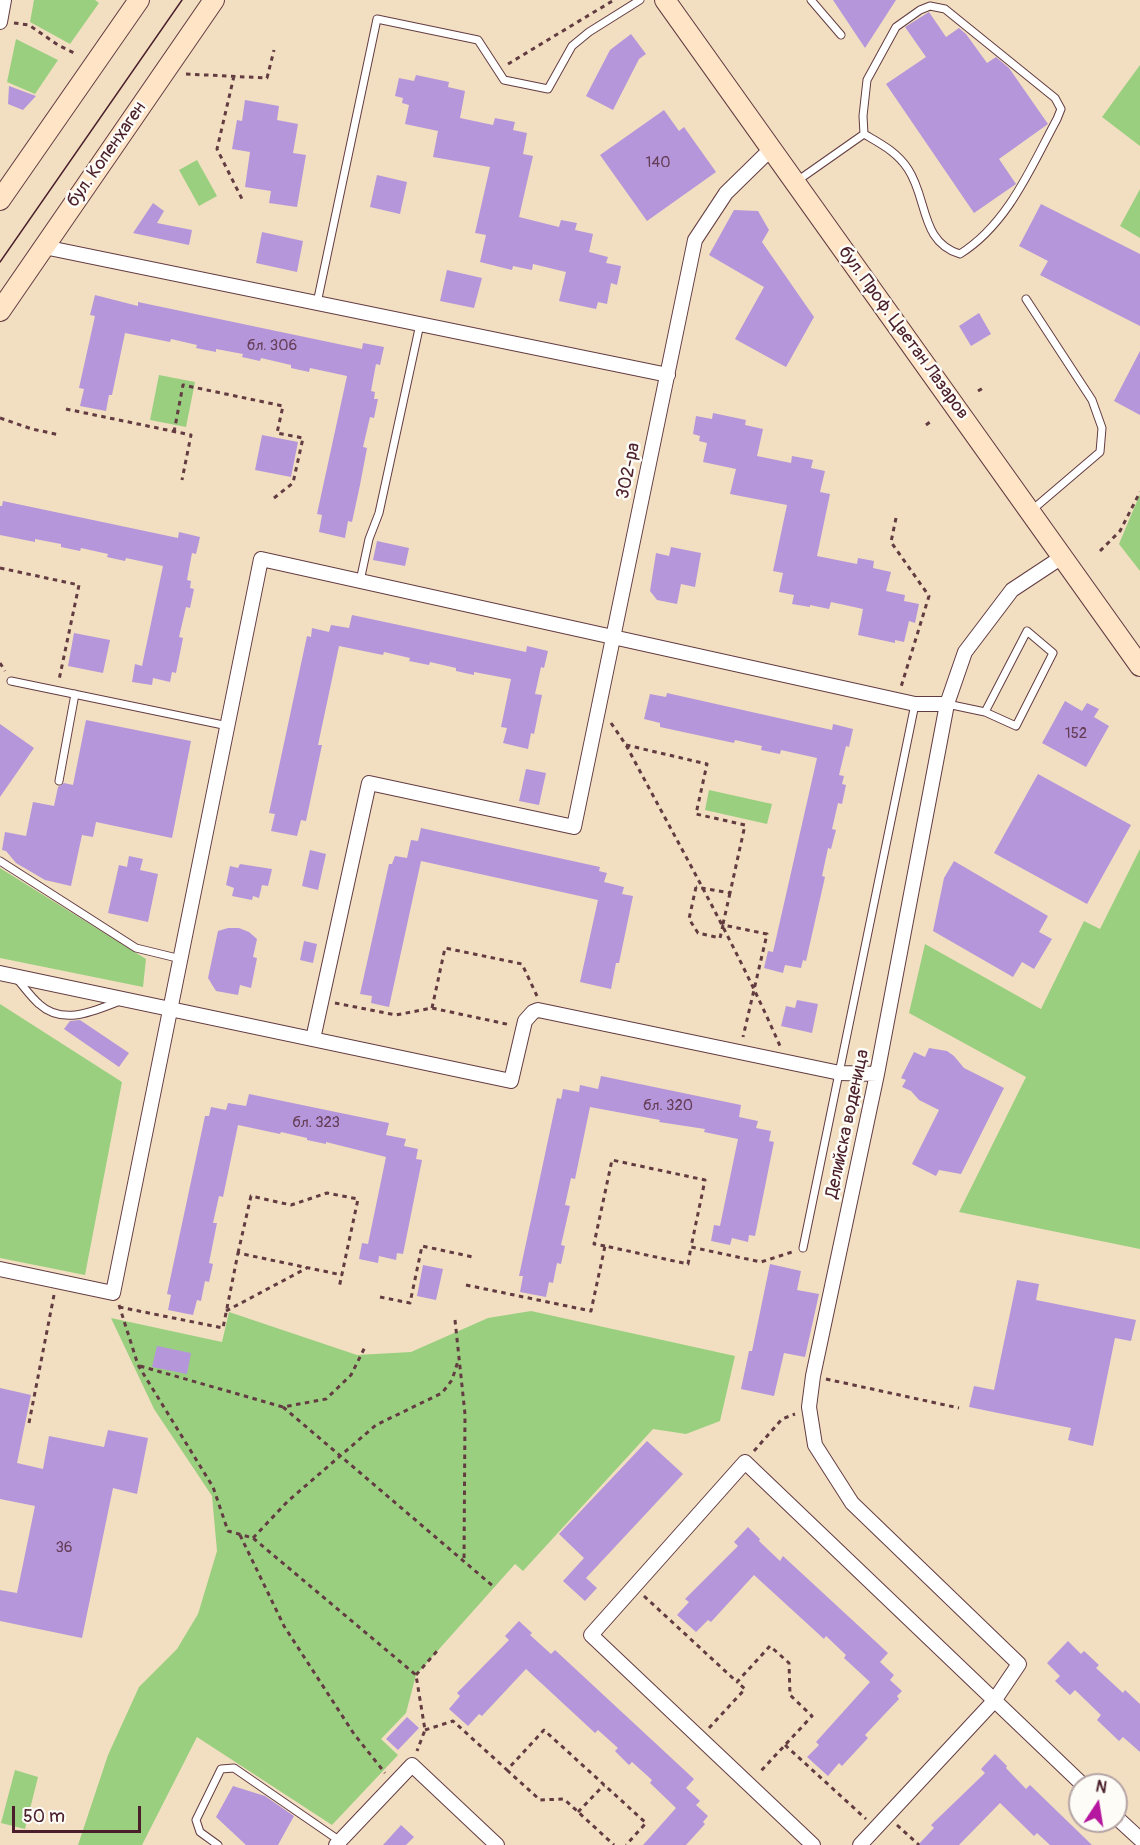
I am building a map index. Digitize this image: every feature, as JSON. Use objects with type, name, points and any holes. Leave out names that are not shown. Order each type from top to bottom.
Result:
[{"type":"main road","points":[[0,200],[139,0]]},
{"type":"main road","name":"бул. Копенхаген","points":[[0,310],[214,0]]},
{"type":"main road","name":"бул. Проф. Цветан Лазаров","points":[[664,0],[1140,666]]},
{"type":"street","points":[[0,22],[4,0]]},
{"type":"street","name":"302-ра","points":[[322,1000],[369,783],[574,827],[695,240],[726,193],[771,149]]},
{"type":"street","points":[[44,247],[668,375]]},
{"type":"street","name":"Делийска воденица","points":[[994,1701],[1019,1664],[852,1503],[815,1445],[809,1407],[813,1376],[877,1074],[947,704],[965,652],[1012,590],[1062,557]]},
{"type":"street","points":[[0,1269],[113,1293],[261,559],[915,704],[947,704]]},
{"type":"street","points":[[0,973],[512,1081],[525,1021],[533,1012],[544,1011],[840,1073],[877,1074]]},
{"type":"street","points":[[313,1039],[322,1000]]},
{"type":"street","points":[[813,1845],[591,1635],[745,1462],[1070,1773]]},
{"type":"street","points":[[860,1845],[994,1701]]},
{"type":"street","points":[[338,1843],[412,1765],[497,1845]]},
{"type":"street","points":[[1128,1828],[1140,1839]]},
{"type":"lane","points":[[317,303],[377,19],[478,40],[504,80],[548,89],[572,46],[589,32],[640,0]]},
{"type":"lane","points":[[811,0],[841,34]]},
{"type":"lane","points":[[930,6],[945,9],[1055,98],[1061,109],[1058,119],[1009,206],[978,243],[960,254],[949,250],[933,235],[917,186],[896,154],[864,134],[863,116],[867,80],[896,27],[920,10],[930,6]]},
{"type":"lane","points":[[795,183],[864,134]]},
{"type":"lane","points":[[1026,299],[1092,400],[1102,428],[1100,452],[1030,511]]},
{"type":"lane","points":[[360,581],[369,539],[379,513],[420,324]]},
{"type":"lane","points":[[947,704],[986,712],[1016,726],[1053,653],[1027,631],[986,712]]},
{"type":"lane","points":[[11,681],[228,726]]},
{"type":"lane","points":[[59,781],[75,694]]},
{"type":"lane","points":[[803,1248],[915,704]]},
{"type":"lane","points":[[0,861],[136,948],[181,958]]},
{"type":"lane","points":[[15,977],[39,1005],[56,1016],[91,1012],[123,1000]]},
{"type":"lane","points":[[218,1845],[200,1833],[196,1820],[221,1769],[228,1767],[234,1768],[338,1843]]},
{"type":"path","points":[[498,70],[614,0]]},
{"type":"path","points":[[0,22],[29,25],[76,54]]},
{"type":"path","points":[[181,73],[267,78],[274,50]]},
{"type":"path","points":[[234,76],[217,150],[243,201]]},
{"type":"path","points":[[174,432],[183,385],[283,406],[277,433],[303,438],[293,483],[274,498]]},
{"type":"path","points":[[978,391],[983,388]]},
{"type":"path","points":[[66,409],[191,435],[182,480]]},
{"type":"path","points":[[0,418],[32,429],[60,435]]},
{"type":"path","points":[[1100,551],[1120,531],[1140,492]]},
{"type":"path","points":[[896,518],[891,542],[929,596],[897,700]]},
{"type":"path","points":[[0,568],[79,585],[57,690]]},
{"type":"path","points":[[599,705],[626,745],[723,925],[755,988],[787,1061]]},
{"type":"path","points":[[626,745],[707,764],[696,814],[745,825],[720,938],[699,933],[688,919],[698,880]]},
{"type":"path","points":[[696,887],[730,894]]},
{"type":"path","points":[[723,925],[767,934],[740,1051]]},
{"type":"path","points":[[432,1008],[445,948],[522,964],[544,1011]]},
{"type":"path","points":[[322,1000],[396,1015],[432,1008],[523,1027]]},
{"type":"path","points":[[612,1160],[705,1180],[691,1247],[688,1264],[594,1244],[612,1160]]},
{"type":"path","points":[[119,1307],[223,1328],[251,1196],[291,1204],[327,1192],[358,1199],[339,1288]]},
{"type":"path","points":[[380,1297],[410,1303],[422,1246],[472,1257]]},
{"type":"path","points":[[466,1285],[591,1311],[605,1246]]},
{"type":"path","points":[[691,1247],[761,1262],[803,1248]]},
{"type":"path","points":[[238,1253],[342,1275]]},
{"type":"path","points":[[226,1311],[307,1267]]},
{"type":"path","points":[[29,1423],[57,1281]]},
{"type":"path","points":[[113,1293],[138,1365],[213,1487],[228,1531],[253,1538],[416,1675],[425,1730],[412,1765]]},
{"type":"path","points":[[455,1320],[465,1414],[464,1562]]},
{"type":"path","points":[[283,1407],[326,1399],[351,1375],[366,1345]]},
{"type":"path","points":[[253,1538],[288,1501],[376,1425],[442,1394],[452,1380],[459,1359]]},
{"type":"path","points":[[138,1365],[283,1407],[494,1587]]},
{"type":"path","points":[[813,1376],[959,1408]]},
{"type":"path","points":[[745,1462],[782,1419],[809,1407]]},
{"type":"path","points":[[240,1534],[284,1626],[354,1734],[393,1784]]},
{"type":"path","points":[[634,1587],[745,1689],[700,1738]]},
{"type":"path","points":[[737,1682],[770,1646],[789,1663],[790,1695],[813,1716],[749,1784]]},
{"type":"path","points":[[416,1675],[438,1650]]},
{"type":"path","points":[[425,1730],[453,1721],[540,1800],[564,1799],[614,1845]]},
{"type":"path","points":[[507,1770],[544,1730],[646,1823],[626,1845]]},
{"type":"path","points":[[785,1745],[875,1828]]},
{"type":"path","points":[[578,1812],[604,1785]]},
{"type":"path","points":[[887,1815],[919,1845]]},
{"type":"green space","points":[[34,0],[95,0],[99,3],[70,44],[30,22]]},
{"type":"green space","points":[[16,39],[58,60],[35,94],[7,82]]},
{"type":"green space","points":[[1140,65],[1140,146],[1102,117]]},
{"type":"green space","points":[[197,160],[217,196],[199,206],[179,170]]},
{"type":"green space","points":[[1140,189],[1140,238],[1120,226]]},
{"type":"green space","points":[[159,375],[195,382],[186,427],[150,420]]},
{"type":"green space","points":[[1140,494],[1140,571],[1119,544]]},
{"type":"green space","points":[[709,790],[772,804],[767,824],[705,810]]},
{"type":"green space","points":[[1140,849],[1140,1249],[959,1212],[1026,1077],[909,1013],[925,944],[1041,1009],[1084,921],[1100,929]]},
{"type":"green space","points":[[0,868],[146,959],[143,987],[0,958]]},
{"type":"green space","points":[[0,1004],[122,1082],[85,1275],[0,1258]]},
{"type":"green space","points":[[531,1311],[735,1356],[720,1421],[686,1434],[653,1429],[523,1571],[515,1564],[416,1675],[406,1713],[381,1739],[398,1755],[332,1825],[197,1737],[142,1845],[78,1845],[108,1755],[139,1687],[177,1649],[198,1614],[217,1551],[212,1496],[154,1409],[111,1318],[222,1342],[229,1312],[357,1355],[411,1352],[488,1318]]},
{"type":"green space","points":[[15,1770],[38,1777],[25,1829],[1,1823]]},
{"type":"building","points":[[833,0],[896,0],[865,48]]},
{"type":"building","points":[[929,12],[946,37],[959,28],[987,63],[996,57],[1009,68],[1048,124],[999,159],[1016,184],[974,213],[886,84],[926,57],[905,27]]},
{"type":"building","points":[[631,34],[646,54],[639,59],[613,110],[586,96],[610,50]]},
{"type":"building","points":[[416,75],[449,82],[448,87],[465,91],[460,118],[493,125],[495,118],[515,122],[513,130],[527,133],[523,154],[533,156],[519,217],[559,227],[561,220],[577,223],[575,230],[593,234],[589,252],[608,257],[606,263],[621,266],[617,285],[611,283],[607,304],[598,302],[596,309],[559,301],[566,272],[533,264],[532,270],[513,266],[512,270],[480,262],[486,235],[475,233],[490,167],[433,157],[438,131],[405,124],[409,105],[402,103],[403,98],[395,96],[399,78],[414,81]]},
{"type":"building","points":[[9,86],[36,96],[23,110],[8,104]]},
{"type":"building","points":[[245,100],[279,106],[277,120],[298,124],[293,153],[306,155],[297,207],[269,203],[271,191],[245,187],[250,152],[232,149],[237,120],[242,121]]},
{"type":"building","points":[[664,110],[679,131],[684,127],[716,172],[647,221],[600,155]]},
{"type":"building","points":[[377,175],[407,182],[400,214],[370,207]]},
{"type":"building","points":[[153,203],[164,211],[157,223],[192,230],[189,245],[133,233]]},
{"type":"building","points":[[1041,204],[1140,254],[1140,326],[1040,275],[1048,261],[1019,246]]},
{"type":"building","points":[[734,210],[758,211],[769,230],[762,242],[814,317],[786,367],[735,339],[764,287],[709,255]]},
{"type":"building","points":[[262,232],[303,241],[297,272],[256,263]]},
{"type":"building","points":[[447,270],[482,278],[474,308],[440,301]]},
{"type":"building","points":[[95,295],[138,306],[138,302],[362,349],[363,343],[384,347],[380,365],[376,364],[371,391],[375,392],[374,399],[378,399],[374,418],[370,417],[363,447],[367,448],[360,485],[352,522],[348,521],[345,538],[319,532],[322,515],[317,514],[347,376],[310,368],[309,372],[261,358],[260,361],[242,357],[243,354],[216,349],[216,352],[171,339],[170,342],[125,333],[112,395],[109,395],[106,411],[80,406],[84,389],[79,388],[95,316],[90,315]]},
{"type":"building","points":[[979,313],[991,334],[971,346],[959,326]]},
{"type":"building","points":[[1140,351],[1140,415],[1114,401]]},
{"type":"building","points":[[713,413],[746,420],[745,425],[763,429],[757,456],[791,463],[792,456],[813,460],[811,468],[825,471],[820,492],[830,494],[817,556],[857,564],[858,558],[874,561],[873,568],[891,572],[886,591],[905,595],[904,601],[919,604],[915,623],[909,621],[904,642],[895,640],[895,643],[858,635],[863,609],[831,602],[829,609],[792,604],[794,595],[779,592],[783,573],[773,571],[787,505],[730,494],[736,469],[703,462],[707,443],[699,441],[700,436],[693,434],[696,416],[712,419]]},
{"type":"building","points":[[262,435],[298,442],[291,477],[255,470]]},
{"type":"building","points":[[3,501],[178,538],[179,532],[200,537],[196,554],[192,553],[187,580],[191,581],[190,588],[194,589],[190,608],[186,607],[179,637],[183,638],[176,673],[172,672],[170,682],[153,678],[152,685],[132,682],[135,664],[142,666],[163,566],[126,558],[125,561],[107,557],[108,554],[81,548],[80,551],[61,547],[61,544],[35,539],[35,542],[0,535],[0,506]]},
{"type":"building","points":[[377,541],[409,548],[405,566],[373,560]]},
{"type":"building","points":[[671,547],[701,553],[695,587],[681,584],[677,604],[657,600],[650,591],[656,553],[669,556]]},
{"type":"building","points":[[352,615],[526,652],[527,646],[548,651],[544,668],[541,667],[535,694],[542,695],[534,734],[531,733],[528,749],[503,743],[507,728],[501,727],[511,679],[474,672],[474,675],[430,662],[429,665],[409,661],[410,658],[384,652],[383,655],[339,646],[318,745],[322,745],[306,821],[301,820],[297,836],[271,831],[275,814],[269,813],[307,636],[311,637],[312,628],[329,632],[331,625],[349,628]]},
{"type":"building","points":[[74,633],[110,640],[103,673],[68,666]]},
{"type":"building","points":[[667,693],[832,730],[833,724],[853,729],[839,775],[844,776],[842,784],[846,785],[842,804],[838,803],[832,829],[836,830],[831,849],[828,848],[822,876],[825,877],[806,961],[803,960],[801,968],[785,965],[783,973],[764,968],[768,951],[773,952],[817,758],[781,750],[780,754],[761,750],[762,746],[735,740],[734,743],[660,727],[660,723],[644,719],[650,694],[666,697]]},
{"type":"building","points":[[1065,701],[1082,711],[1087,703],[1099,709],[1094,717],[1109,726],[1086,767],[1042,743]]},
{"type":"building","points":[[86,720],[191,741],[172,838],[96,822],[93,837],[82,835],[71,886],[45,880],[16,863],[6,851],[2,850],[5,832],[26,836],[33,802],[54,806],[58,787],[64,783],[73,785]]},
{"type":"building","points":[[0,724],[34,748],[0,797]]},
{"type":"building","points":[[526,769],[546,773],[539,805],[519,801]]},
{"type":"building","points":[[1038,774],[1131,825],[1087,904],[994,853]]},
{"type":"building","points":[[421,828],[600,867],[599,871],[607,873],[604,882],[624,887],[622,894],[633,896],[611,989],[580,982],[598,900],[421,861],[389,1007],[371,1003],[372,996],[360,994],[389,864],[392,864],[395,856],[407,858],[411,840],[418,841]]},
{"type":"building","points":[[310,850],[326,854],[318,890],[302,886]]},
{"type":"building","points":[[129,856],[143,859],[140,870],[158,874],[148,922],[108,913],[119,865],[127,867]]},
{"type":"building","points":[[954,861],[1048,916],[1039,932],[1052,939],[1034,969],[1022,962],[1013,977],[933,931],[944,878]]},
{"type":"building","points":[[240,864],[272,869],[268,886],[262,885],[259,898],[253,896],[252,900],[232,896],[234,888],[226,885],[230,866],[238,868]]},
{"type":"building","points":[[239,928],[249,932],[257,939],[253,957],[257,958],[251,988],[240,985],[238,995],[216,991],[208,978],[218,931]]},
{"type":"building","points":[[304,941],[317,944],[313,963],[300,960]]},
{"type":"building","points":[[797,1000],[818,1004],[812,1033],[781,1026],[786,1006],[795,1008]]},
{"type":"building","points":[[80,1020],[129,1053],[119,1067],[64,1029],[70,1021]]},
{"type":"building","points":[[929,1048],[947,1051],[964,1068],[1004,1088],[961,1174],[939,1170],[936,1176],[912,1164],[939,1110],[919,1100],[911,1091],[902,1087],[906,1080],[901,1078],[914,1052],[925,1057]]},
{"type":"building","points":[[601,1076],[741,1105],[739,1117],[758,1121],[756,1128],[771,1131],[769,1141],[774,1142],[755,1236],[749,1235],[748,1242],[732,1238],[730,1245],[711,1241],[714,1225],[720,1226],[738,1139],[704,1132],[705,1129],[590,1107],[575,1179],[571,1178],[565,1205],[570,1206],[561,1245],[565,1246],[561,1264],[557,1263],[553,1283],[549,1282],[546,1297],[520,1292],[523,1276],[519,1276],[557,1098],[561,1099],[563,1089],[579,1092],[580,1085],[598,1089]]},
{"type":"building","points":[[249,1094],[389,1123],[386,1135],[406,1139],[404,1146],[418,1149],[416,1159],[422,1160],[403,1254],[397,1253],[396,1260],[379,1256],[378,1263],[359,1259],[362,1243],[368,1244],[386,1157],[281,1132],[280,1134],[238,1125],[223,1197],[219,1196],[213,1223],[217,1223],[209,1263],[213,1264],[209,1282],[205,1281],[201,1301],[197,1300],[193,1315],[168,1310],[171,1295],[167,1294],[205,1116],[209,1116],[211,1107],[226,1110],[228,1103],[246,1106]]},
{"type":"building","points":[[770,1264],[801,1271],[797,1290],[819,1294],[805,1357],[784,1353],[774,1396],[741,1389],[749,1351],[752,1351]]},
{"type":"building","points":[[423,1265],[443,1269],[436,1300],[417,1296]]},
{"type":"building","points":[[1017,1280],[1039,1284],[1036,1300],[1136,1320],[1131,1341],[1115,1338],[1093,1446],[1068,1440],[1071,1428],[969,1407],[974,1386],[994,1390]]},
{"type":"building","points":[[157,1346],[191,1353],[187,1374],[152,1367]]},
{"type":"building","points":[[0,1388],[31,1395],[17,1463],[43,1469],[49,1436],[104,1447],[108,1430],[148,1438],[137,1494],[113,1488],[82,1638],[0,1621],[0,1590],[17,1593],[35,1506],[0,1499]]},
{"type":"building","points":[[647,1441],[683,1474],[586,1578],[597,1588],[585,1601],[563,1581],[584,1558],[559,1534]]},
{"type":"building","points":[[748,1527],[780,1561],[783,1556],[888,1653],[880,1662],[894,1675],[890,1680],[902,1691],[897,1696],[899,1699],[865,1735],[868,1738],[842,1766],[839,1763],[828,1776],[807,1757],[819,1745],[816,1742],[870,1682],[844,1658],[846,1655],[826,1636],[824,1639],[754,1575],[711,1622],[708,1620],[696,1632],[677,1615],[689,1602],[685,1599],[738,1546],[734,1542]]},
{"type":"building","points":[[519,1621],[532,1633],[530,1635],[551,1654],[555,1650],[694,1779],[686,1788],[700,1801],[696,1805],[708,1816],[703,1822],[705,1824],[686,1845],[643,1845],[676,1808],[650,1783],[652,1780],[632,1762],[629,1765],[615,1751],[618,1748],[598,1730],[595,1733],[526,1669],[482,1716],[479,1714],[468,1726],[449,1709],[460,1696],[457,1693],[509,1640],[505,1636]]},
{"type":"building","points":[[1068,1641],[1081,1654],[1084,1651],[1099,1665],[1096,1668],[1123,1693],[1125,1690],[1140,1704],[1140,1752],[1123,1737],[1119,1741],[1097,1720],[1101,1715],[1075,1690],[1070,1695],[1055,1681],[1060,1676],[1047,1663]]},
{"type":"building","points":[[407,1717],[419,1728],[398,1750],[386,1739]]},
{"type":"building","points":[[995,1754],[1026,1789],[1030,1785],[1068,1822],[1068,1833],[1080,1833],[1092,1845],[1050,1845],[1037,1833],[1034,1836],[1000,1803],[959,1845],[918,1845],[934,1828],[931,1825],[985,1773],[981,1769]]},
{"type":"building","points":[[233,1786],[265,1796],[294,1816],[278,1845],[246,1845],[216,1817]]},
{"type":"building","points":[[401,1825],[414,1837],[406,1845],[383,1845]]},
{"type":"tram line","points":[[0,262],[182,0]]}]
